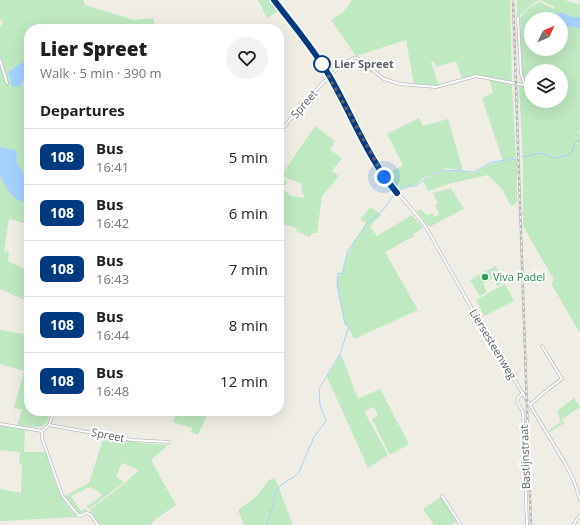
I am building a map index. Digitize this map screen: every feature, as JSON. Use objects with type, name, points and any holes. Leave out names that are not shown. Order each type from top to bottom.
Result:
[{"type":"street","name":"Liersesteenweg","points":[[274,0],[312,50],[329,76],[380,171],[427,229],[480,323],[572,475],[580,500]]},
{"type":"street","name":"Spreet","points":[[284,127],[329,76],[355,57],[384,79],[400,84],[436,87],[476,76],[523,85],[518,18]]},
{"type":"street","points":[[0,60],[7,83]]},
{"type":"street","points":[[530,406],[547,390],[562,379],[542,346]]},
{"type":"street","name":"Bastijnstraat","points":[[523,394],[517,399],[517,402],[523,413],[527,525]]},
{"type":"street","points":[[42,431],[49,425],[52,416]]},
{"type":"street","points":[[0,424],[42,431]]},
{"type":"street","name":"Spreet","points":[[49,425],[132,440],[169,442]]},
{"type":"street","points":[[42,431],[44,445],[64,498],[78,515],[80,516],[86,513],[90,514],[98,525]]},
{"type":"street","points":[[442,496],[460,525]]},
{"type":"street","points":[[573,525],[580,514]]},
{"type":"green space","points":[[0,0],[83,0],[85,5],[134,20],[153,18],[155,24],[24,24],[24,61],[9,71],[12,85],[22,85],[24,79],[24,173],[16,161],[16,155],[8,149],[0,147],[0,27],[3,22],[0,19]]},
{"type":"green space","points":[[258,0],[270,0],[278,11],[267,18]]},
{"type":"green space","points":[[352,0],[510,0],[512,82],[477,75],[462,79],[456,61],[436,67],[434,61],[431,62],[439,86],[414,84],[406,40],[356,56],[331,20],[343,12]]},
{"type":"green space","points":[[517,0],[539,0],[517,18]]},
{"type":"green space","points":[[539,0],[565,0],[579,5],[580,2],[580,17],[568,15],[568,12],[525,12],[530,7],[540,2],[554,9],[555,7]]},
{"type":"green space","points":[[524,14],[524,56],[568,56],[568,26],[580,28],[580,131],[578,133],[580,133],[580,333],[552,285],[553,278],[523,226],[523,162],[519,86],[524,86],[524,108],[568,108],[568,64],[524,64],[524,79],[522,73],[520,18]]},
{"type":"green space","points":[[490,80],[512,85],[516,158],[503,161],[482,98],[493,93]]},
{"type":"green space","points":[[419,118],[423,126],[448,119],[463,171],[446,168],[423,178],[416,185],[403,188],[399,191],[386,175],[403,165],[387,134]]},
{"type":"green space","points":[[315,126],[335,141],[330,150],[342,158],[332,171],[339,176],[322,196],[317,233],[312,233],[310,237],[296,231],[297,228],[284,224],[284,190],[291,196],[305,198],[301,190],[302,184],[284,177],[284,172]]},
{"type":"green space","points":[[517,159],[517,203],[511,206],[502,189],[488,175],[452,183],[428,191],[423,180],[443,170],[474,173],[492,163]]},
{"type":"green space","points":[[0,175],[1,178],[24,201],[24,223],[9,219],[4,251],[9,252],[8,261],[24,269],[24,300],[0,289]]},
{"type":"green space","points":[[284,180],[288,182],[284,186]]},
{"type":"green space","points":[[451,188],[464,209],[429,227],[417,211],[421,209],[428,215],[432,213],[435,217],[439,214],[435,205],[438,203],[433,193]]},
{"type":"green space","points":[[371,207],[381,215],[370,226],[377,236],[412,215],[423,228],[413,234],[414,236],[385,252],[418,310],[354,339],[345,324],[337,284],[339,274],[342,275],[345,260],[366,223],[360,219]]},
{"type":"green space","name":"Viva Padel","points":[[495,266],[501,274],[483,284],[487,292],[480,296],[470,280]]},
{"type":"green space","name":"Viva Padel","points":[[501,275],[505,282],[497,286],[493,278]]},
{"type":"green space","points":[[505,284],[514,301],[484,316],[476,300]]},
{"type":"green space","points":[[0,330],[24,334],[24,371],[0,364]]},
{"type":"green space","points":[[341,354],[358,399],[380,389],[409,444],[390,455],[372,419],[378,416],[374,407],[364,411],[388,455],[368,468],[327,377]]},
{"type":"green space","points":[[24,371],[24,416],[49,416],[45,424],[41,427],[17,426],[22,410],[14,408]]},
{"type":"green space","points":[[574,398],[580,407],[562,419],[564,423],[550,432],[549,430],[561,422],[557,411]]},
{"type":"green space","points":[[175,416],[207,416],[198,435],[191,432],[192,428],[173,422]]},
{"type":"green space","points":[[0,426],[25,430],[24,452],[46,452],[57,488],[61,496],[72,511],[79,517],[0,521],[0,489],[21,493],[22,464],[19,464],[20,452],[0,450]]},
{"type":"green space","points":[[104,436],[141,443],[168,445],[151,460],[176,505],[157,518],[150,525],[100,525],[90,510],[125,483],[139,470],[122,463],[116,477],[124,482],[89,509],[87,506],[103,495],[90,487],[71,496],[81,511],[85,509],[87,511],[79,514],[65,496],[89,483]]},
{"type":"green space","points":[[275,478],[293,525],[244,525],[238,510],[256,497],[269,480]]},
{"type":"green space","points":[[441,497],[457,521],[451,525],[434,525],[423,509]]},
{"type":"water","points":[[568,15],[580,17],[580,28],[568,26]]},
{"type":"water","points":[[24,61],[24,80],[19,87],[12,86],[8,72]]},
{"type":"water","points":[[0,147],[16,150],[16,161],[24,173],[24,202],[14,197],[9,192],[0,176]]},
{"type":"waterway","points":[[522,157],[542,153],[554,158],[565,156],[572,152],[575,143],[580,138]]},
{"type":"waterway","points":[[267,525],[273,506],[272,502],[274,501],[274,495],[281,485],[298,474],[314,437],[326,421],[320,405],[319,389],[340,354],[349,326],[345,324],[337,285],[338,273],[342,274],[348,250],[367,224],[384,209],[393,196],[400,190],[410,186],[416,186],[430,175],[443,170],[474,172],[492,162],[516,159]]},
{"type":"railway","points":[[513,0],[531,525]]},
{"type":"bus line","name":"108","points":[[274,0],[312,50],[329,76],[380,171],[397,193]]},
{"type":"place","name":"Lier Spreet","points":[[322,64]]},
{"type":"place","name":"Viva Padel","points":[[485,277]]},
{"type":"route","points":[[322,64],[384,177]]}]
